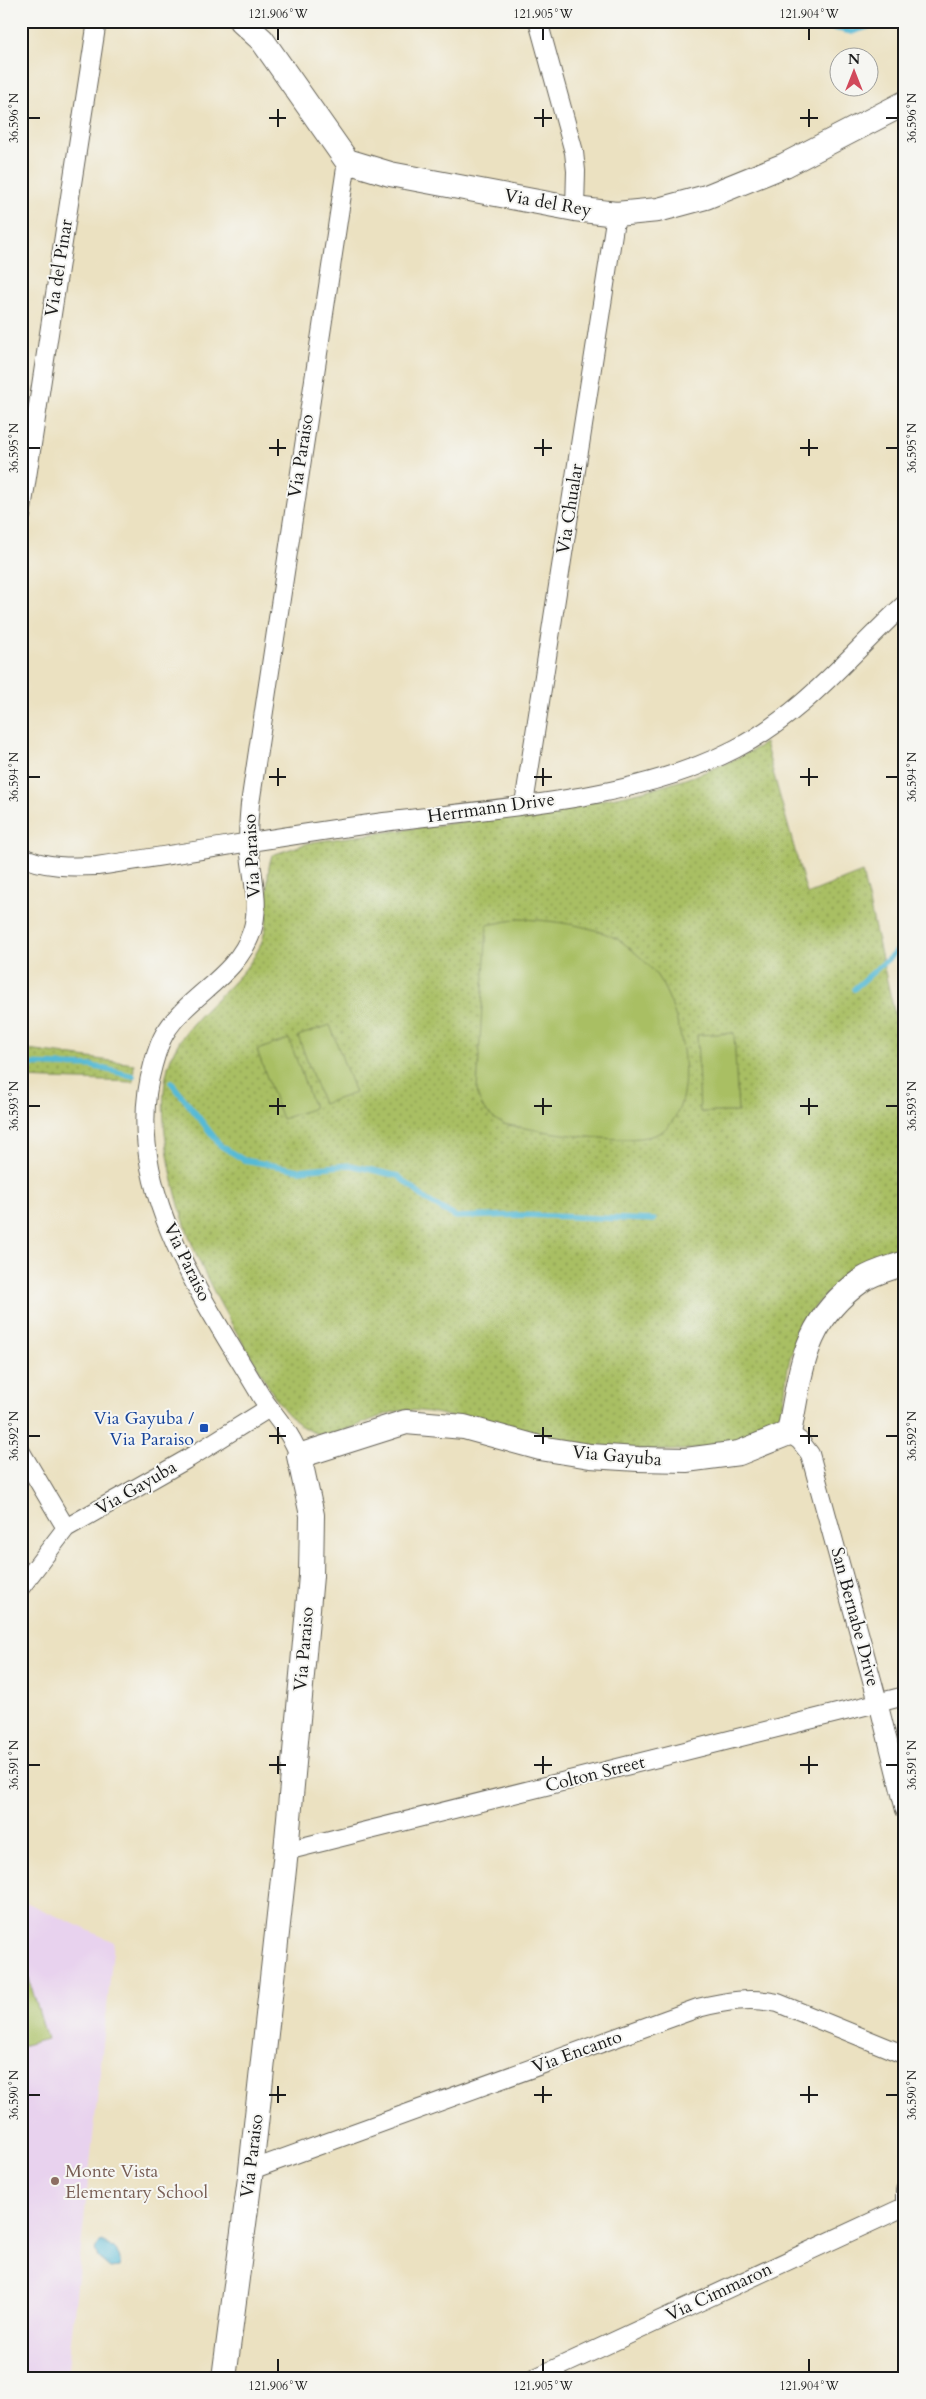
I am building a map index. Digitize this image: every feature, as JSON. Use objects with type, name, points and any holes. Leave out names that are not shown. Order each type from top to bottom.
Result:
[{"type":"street","name":"Via del Pinar","points":[[21,516],[97,21]]},
{"type":"street","points":[[241,21],[262,40],[347,161]]},
{"type":"street","points":[[538,21],[574,152],[576,170],[575,209]]},
{"type":"street","name":"Via del Rey","points":[[347,161],[390,174],[575,209],[616,214],[658,210],[706,197],[793,161],[905,102]]},
{"type":"street","name":"Via Paraiso","points":[[224,2378],[286,1852],[313,1551],[312,1515],[295,1442],[269,1408],[181,1260],[159,1202],[146,1130],[152,1067],[165,1033],[178,1017],[234,964],[252,930],[255,904],[248,844],[250,804],[269,667],[347,161]]},
{"type":"street","name":"Via Chualar","points":[[524,804],[616,214]]},
{"type":"street","name":"Herrmann Drive","points":[[21,856],[32,861],[66,867],[97,866],[374,824],[524,804],[622,788],[670,775],[735,749],[793,712],[823,687],[905,604]]},
{"type":"street","points":[[789,1433],[802,1360],[814,1331],[828,1309],[863,1280],[905,1263]]},
{"type":"street","name":"Via Gayuba","points":[[21,1587],[66,1528],[189,1458],[269,1408]]},
{"type":"street","name":"Via Gayuba","points":[[299,1456],[406,1422],[464,1427],[540,1448],[590,1456],[638,1460],[686,1460],[739,1452],[789,1433]]},
{"type":"street","name":"San Bernabe Drive","points":[[789,1433],[800,1441],[810,1454],[878,1702],[905,1810]]},
{"type":"street","points":[[21,1452],[66,1528]]},
{"type":"street","name":"Colton Street","points":[[286,1852],[905,1696]]},
{"type":"street","name":"Via Encanto","points":[[250,2170],[680,2014],[729,2000],[766,2000],[778,2003],[905,2055]]},
{"type":"street","name":"Via Cimmaron","points":[[534,2378],[904,2203]]},
{"type":"shaded area","name":"Monte Vista Elementary School","points":[[21,1900],[114,1942],[67,2378],[21,2378]]},
{"type":"green space","points":[[765,743],[807,894],[862,872],[905,1059],[905,1255],[852,1275],[827,1293],[810,1313],[793,1348],[789,1361],[783,1403],[776,1424],[763,1434],[727,1445],[701,1449],[644,1450],[586,1445],[534,1438],[459,1418],[414,1410],[394,1412],[333,1433],[315,1433],[304,1428],[286,1412],[272,1392],[210,1285],[198,1259],[179,1207],[172,1178],[164,1118],[166,1077],[175,1049],[197,1019],[249,964],[259,948],[266,925],[269,866],[272,855],[312,842],[506,815],[595,801],[653,789],[709,770]]},
{"type":"green space","points":[[519,919],[572,924],[599,931],[622,942],[650,967],[657,976],[666,991],[680,1033],[685,1080],[681,1101],[674,1119],[661,1132],[648,1137],[630,1139],[608,1139],[560,1134],[503,1124],[493,1118],[482,1106],[477,1090],[487,925]]},
{"type":"green space","points":[[330,1025],[355,1093],[323,1104],[298,1036]]},
{"type":"green space","points":[[734,1033],[738,1112],[700,1112],[697,1035]]},
{"type":"green space","points":[[289,1039],[314,1108],[282,1119],[257,1050]]},
{"type":"green space","points":[[21,1049],[134,1064],[133,1082],[21,1078]]},
{"type":"green space","points":[[29,1979],[47,2039],[21,2046],[21,1981]]},
{"type":"water","points":[[101,2241],[116,2251],[120,2258],[119,2267],[110,2268],[98,2258],[95,2249]]},
{"type":"waterway","points":[[802,21],[852,32],[887,21]]},
{"type":"waterway","points":[[854,989],[905,944]]},
{"type":"waterway","points":[[21,1064],[92,1066],[133,1076]]},
{"type":"waterway","points":[[171,1082],[221,1146],[244,1160],[299,1170],[350,1165],[398,1176],[428,1201],[456,1217],[523,1215],[654,1220]]},
{"type":"place","name":"Via Gayuba / Via Paraiso","points":[[204,1428]]},
{"type":"place","name":"Monte Vista Elementary School","points":[[55,2181]]}]
